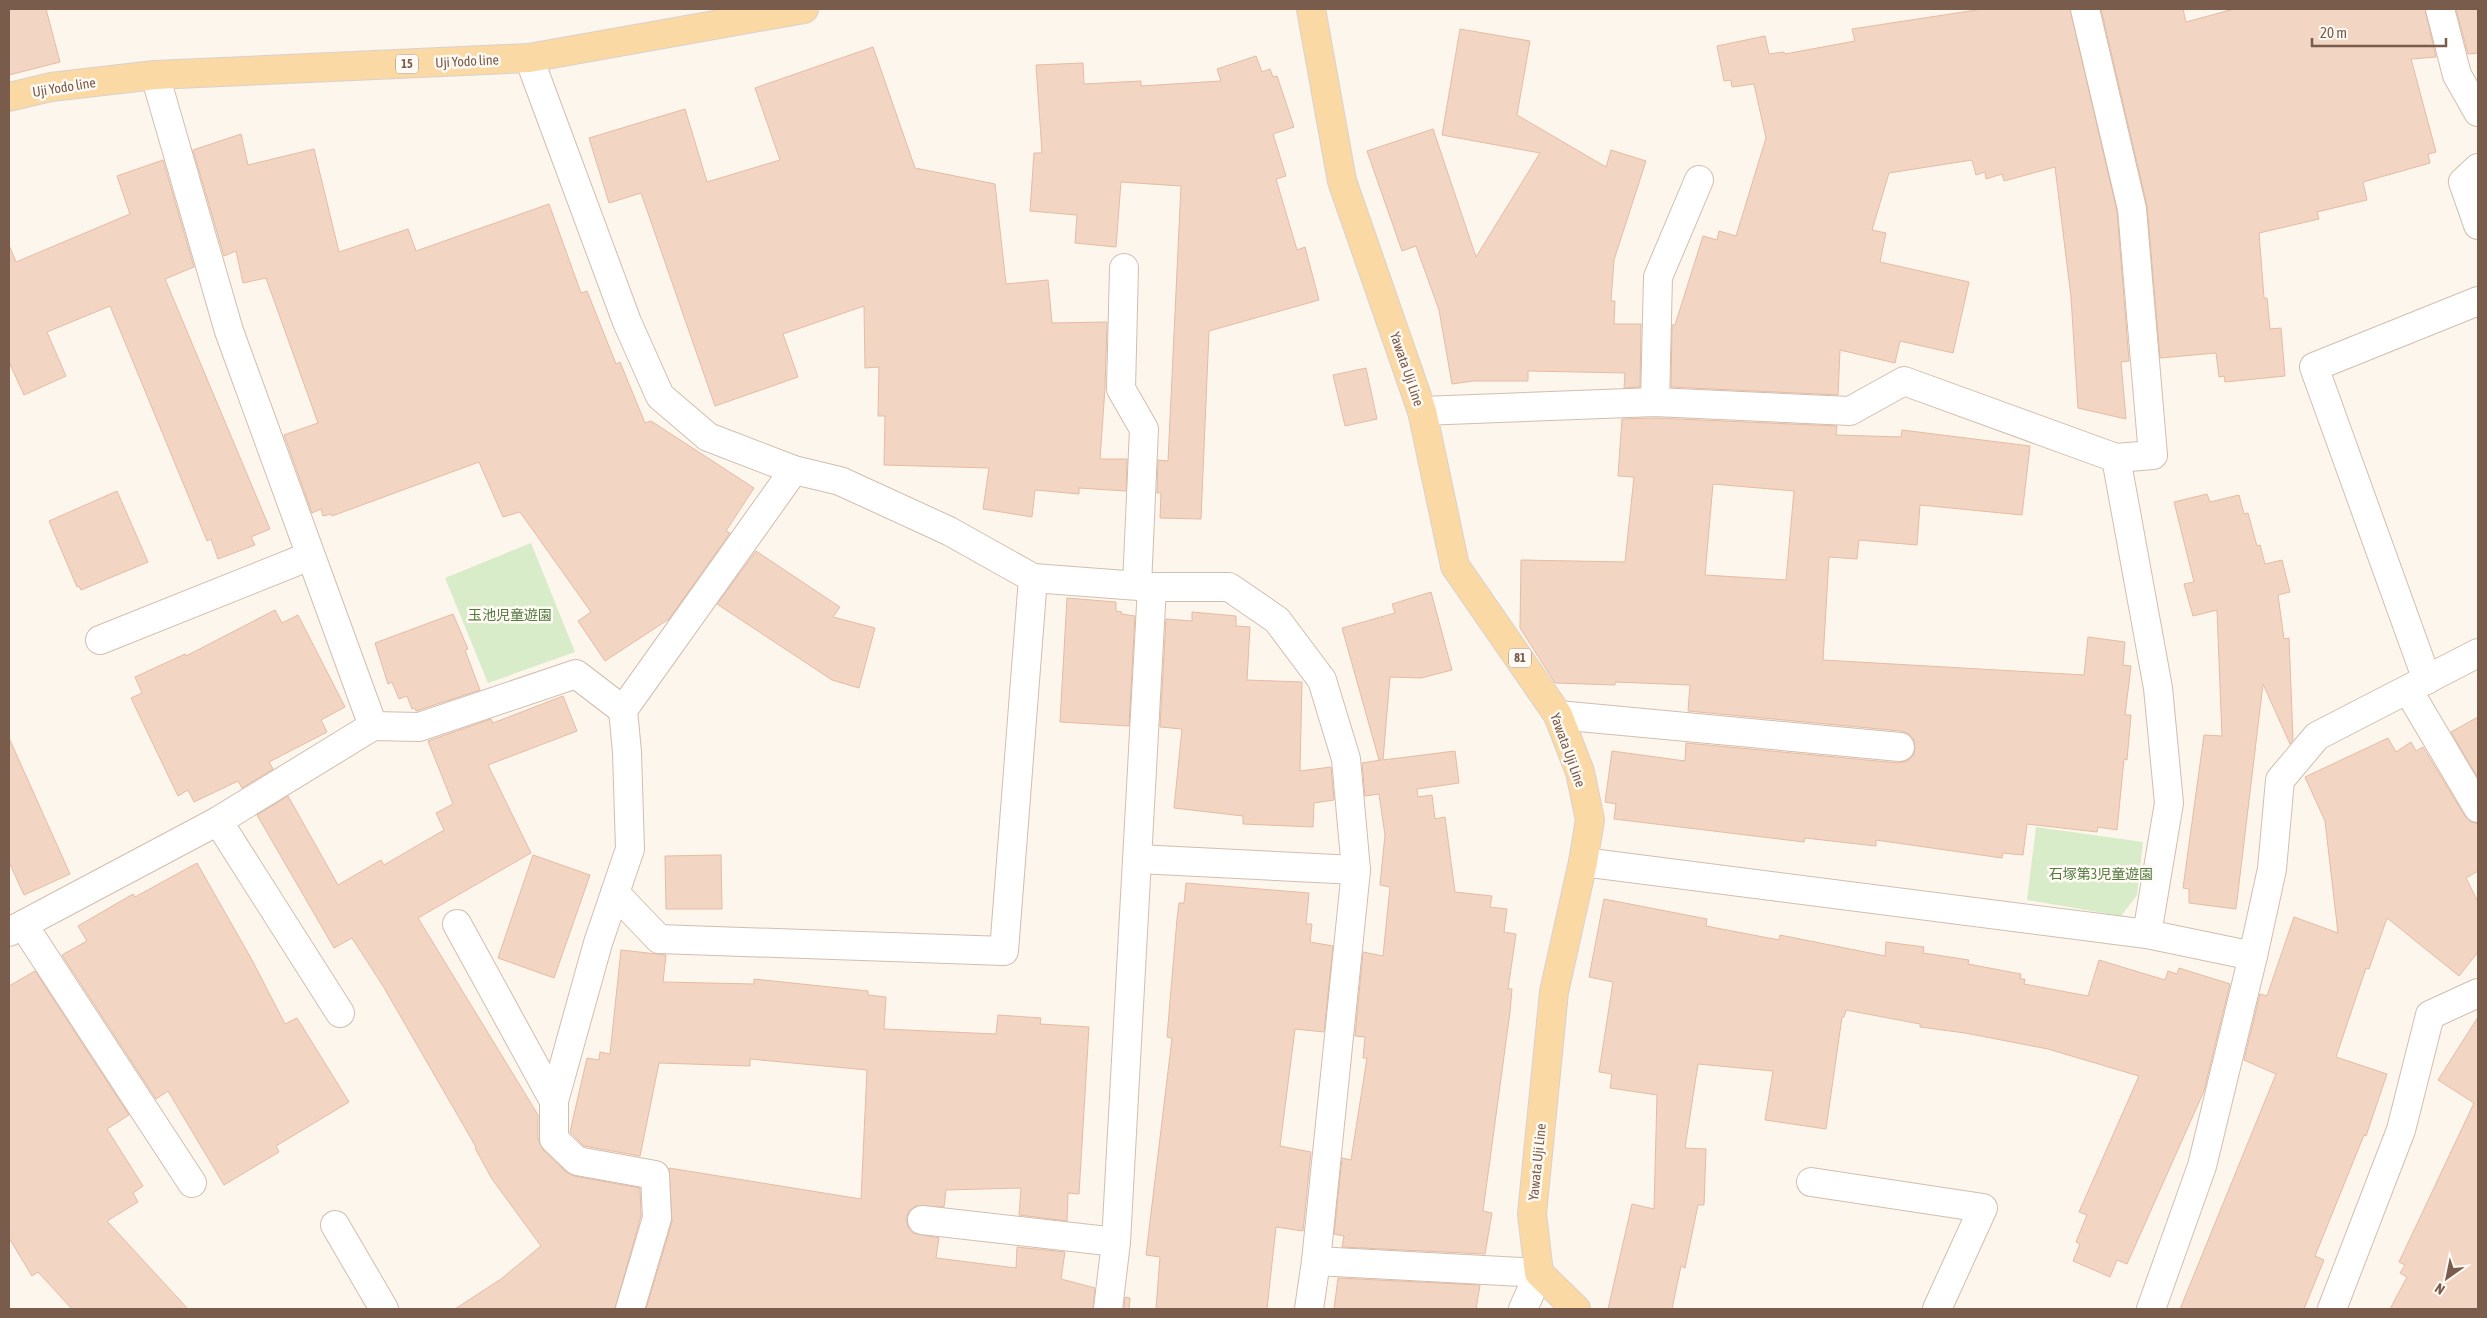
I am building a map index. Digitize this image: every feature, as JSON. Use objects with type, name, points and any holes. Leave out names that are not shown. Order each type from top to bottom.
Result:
[{"type":"main road","name":"Uji Yodo line","points":[[9,97],[50,88],[155,75],[529,58],[804,9]]},
{"type":"main road","name":"Yawata Uji Line","points":[[1311,9],[1342,180],[1422,411],[1455,566],[1558,715],[1580,772],[1590,820],[1583,862],[1554,992],[1532,1214],[1539,1273]]},
{"type":"main road","points":[[1539,1273],[1576,1309]]},
{"type":"street","points":[[1422,411],[1655,402],[1850,412],[1904,382],[2116,458],[2154,455],[2132,209],[2085,9]]},
{"type":"street","points":[[2440,9],[2457,75],[2478,112]]},
{"type":"street","points":[[529,58],[627,322],[660,396],[708,437],[794,470],[840,481],[949,531],[1033,578],[1144,586],[1229,587],[1277,620],[1322,680],[1346,759],[1356,870],[1316,1261],[1309,1309]]},
{"type":"street","points":[[155,75],[229,330],[373,726]]},
{"type":"street","points":[[2478,168],[2463,182],[2478,225]]},
{"type":"street","points":[[1655,402],[1658,277],[1699,180]]},
{"type":"street","points":[[1108,1309],[1116,1242],[1138,859],[1144,586],[1144,429],[1121,388],[1124,268]]},
{"type":"street","points":[[2478,301],[2314,367],[2418,685],[2478,808]]},
{"type":"street","points":[[2116,458],[2158,688],[2169,803],[2147,934]]},
{"type":"street","points":[[630,1309],[657,1218],[656,1175],[577,1161],[554,1140],[554,1102],[598,943],[630,849],[627,752],[623,710],[794,470]]},
{"type":"street","points":[[100,640],[310,556]]},
{"type":"street","points":[[615,893],[660,939],[1004,952],[1033,578]]},
{"type":"street","points":[[2151,1309],[2202,1166],[2272,869],[2280,780],[2317,736],[2478,653]]},
{"type":"street","points":[[192,1183],[16,929],[218,821],[373,726],[419,727],[576,674],[623,710]]},
{"type":"street","points":[[1558,715],[1900,747]]},
{"type":"street","points":[[218,821],[340,1013]]},
{"type":"street","points":[[1138,859],[1356,870]]},
{"type":"street","points":[[1583,862],[2147,934],[2253,956]]},
{"type":"street","points":[[457,924],[554,1102]]},
{"type":"street","points":[[2332,1309],[2401,1130],[2430,1015],[2478,993]]},
{"type":"street","points":[[1811,1182],[1983,1208],[1937,1309]]},
{"type":"street","points":[[922,1220],[1116,1242]]},
{"type":"street","points":[[335,1225],[384,1309]]},
{"type":"street","points":[[1316,1261],[1539,1273],[1523,1309]]},
{"type":"green space","name":"玉池児童遊園","points":[[531,543],[575,652],[488,683],[445,578]]},
{"type":"green space","name":"石塚第3児童遊園","points":[[2036,827],[2143,842],[2137,895],[2121,916],[2027,900]]},
{"type":"building","points":[[9,9],[46,9],[60,62],[9,75]]},
{"type":"building","points":[[1983,9],[2070,9],[2117,211],[2129,361],[2121,362],[2126,419],[2078,408],[2071,297],[2055,167],[2004,181],[2002,174],[1986,179],[1985,172],[1976,175],[1972,160],[1889,173],[1872,230],[1886,233],[1880,262],[1969,282],[1953,353],[1900,341],[1895,363],[1840,350],[1838,395],[1671,387],[1672,325],[1675,325],[1703,236],[1717,240],[1719,231],[1736,236],[1766,138],[1754,84],[1732,87],[1731,80],[1724,81],[1717,46],[1765,36],[1769,54],[1784,52],[1785,54],[1855,41],[1852,29]]},
{"type":"building","points":[[2101,9],[2183,9],[2186,22],[2234,9],[2425,9],[2436,57],[2411,59],[2436,152],[2428,154],[2430,163],[2363,182],[2367,200],[2317,212],[2319,219],[2259,233],[2264,298],[2267,298],[2270,329],[2281,328],[2285,376],[2225,382],[2224,376],[2219,377],[2216,353],[2160,358],[2147,206]]},
{"type":"building","points":[[2456,9],[2478,9],[2478,53],[2468,54]]},
{"type":"building","points":[[1460,29],[1530,41],[1517,115],[1606,167],[1611,150],[1646,161],[1614,260],[1611,301],[1615,301],[1614,324],[1641,324],[1640,387],[1624,388],[1625,373],[1531,371],[1528,371],[1528,381],[1473,381],[1452,384],[1439,310],[1416,246],[1402,251],[1367,151],[1433,129],[1476,257],[1540,153],[1442,135]]},
{"type":"building","points":[[873,47],[915,168],[995,184],[1006,284],[1048,280],[1052,323],[1107,322],[1100,459],[1127,459],[1126,491],[1079,488],[1079,494],[1035,490],[1032,517],[983,509],[989,468],[884,465],[885,416],[878,416],[879,367],[865,368],[864,306],[783,334],[798,377],[715,406],[641,193],[609,203],[589,138],[685,109],[707,182],[780,160],[755,88]]},
{"type":"building","points":[[1256,56],[1262,72],[1270,69],[1273,77],[1277,76],[1294,127],[1273,134],[1286,176],[1276,179],[1297,250],[1305,247],[1319,300],[1209,331],[1201,519],[1160,518],[1161,493],[1157,493],[1158,460],[1168,461],[1181,186],[1121,182],[1116,247],[1075,243],[1077,215],[1030,211],[1034,153],[1042,153],[1036,65],[1083,63],[1084,84],[1141,81],[1141,86],[1221,81],[1217,69]]},
{"type":"building","points":[[241,134],[248,165],[314,149],[339,252],[408,229],[416,251],[549,204],[581,293],[587,291],[616,364],[620,362],[645,423],[651,421],[754,488],[726,531],[730,533],[669,619],[605,661],[578,621],[591,612],[520,512],[503,517],[479,462],[332,516],[331,514],[323,516],[321,509],[312,513],[284,435],[318,423],[266,278],[243,283],[236,251],[224,256],[193,150]]},
{"type":"building","points":[[163,160],[194,267],[165,279],[270,529],[251,537],[255,545],[218,559],[211,539],[207,541],[110,306],[47,332],[66,376],[24,395],[9,362],[9,245],[16,262],[130,214],[117,176]]},
{"type":"building","points":[[1366,368],[1377,419],[1345,426],[1333,375]]},
{"type":"building","points":[[1655,418],[1837,426],[1836,435],[1901,437],[1902,430],[2030,446],[2022,515],[1920,505],[1917,545],[1859,540],[1857,559],[1829,557],[1823,660],[2084,675],[2088,637],[2125,642],[2123,665],[2131,666],[2125,715],[2131,715],[2127,760],[2124,759],[2117,830],[2098,827],[2097,832],[2027,824],[2023,855],[2003,853],[2002,858],[1876,840],[1876,846],[1805,838],[1804,842],[1614,819],[1616,804],[1605,802],[1612,751],[1685,761],[1686,743],[1899,763],[1907,761],[1913,756],[1915,749],[1914,740],[1909,734],[1901,731],[1688,711],[1690,685],[1615,682],[1615,685],[1555,683],[1520,628],[1521,560],[1625,562],[1634,477],[1618,476],[1622,419]],"holes":[[[1713,484],[1794,491],[1786,580],[1705,575]]]},
{"type":"building","points":[[117,491],[148,562],[81,590],[79,586],[77,587],[49,521]]},
{"type":"building","points":[[2207,494],[2210,502],[2239,495],[2244,514],[2248,513],[2257,546],[2260,545],[2265,564],[2282,560],[2290,592],[2278,595],[2284,639],[2289,638],[2293,740],[2290,744],[2263,684],[2236,909],[2189,903],[2189,889],[2183,888],[2204,735],[2222,736],[2217,610],[2193,616],[2184,584],[2194,582],[2174,502]]},
{"type":"building","points":[[756,551],[840,607],[833,617],[875,628],[859,688],[832,680],[717,604]]},
{"type":"building","points":[[1431,592],[1452,670],[1421,678],[1390,677],[1383,760],[1455,751],[1459,783],[1417,789],[1418,797],[1432,795],[1435,819],[1445,817],[1455,892],[1492,896],[1490,907],[1507,909],[1504,932],[1516,934],[1508,989],[1512,989],[1510,1012],[1483,1211],[1492,1213],[1485,1254],[1342,1247],[1344,1236],[1334,1234],[1342,1158],[1351,1160],[1367,1058],[1363,1058],[1365,1037],[1355,1036],[1363,952],[1383,956],[1390,887],[1380,885],[1385,835],[1379,794],[1365,796],[1362,763],[1381,760],[1379,760],[1342,628],[1395,613],[1392,604]]},
{"type":"building","points":[[1067,598],[1116,602],[1116,611],[1122,612],[1121,614],[1135,616],[1129,726],[1060,722]]},
{"type":"building","points":[[275,610],[282,623],[298,615],[345,707],[321,720],[327,732],[269,762],[273,769],[242,788],[238,781],[194,802],[188,790],[178,796],[131,698],[142,693],[135,677],[185,654],[186,656]]},
{"type":"building","points":[[1192,612],[1236,616],[1236,626],[1250,627],[1247,680],[1302,682],[1300,771],[1331,767],[1334,800],[1314,803],[1313,827],[1243,824],[1243,816],[1174,808],[1182,729],[1160,727],[1166,619],[1192,621]]},
{"type":"building","points":[[453,614],[468,649],[465,650],[480,690],[416,711],[415,708],[412,709],[407,696],[399,699],[392,682],[388,684],[375,643]]},
{"type":"building","points":[[563,696],[577,731],[488,765],[531,853],[418,918],[538,1115],[538,1139],[543,1150],[566,1172],[574,1176],[640,1188],[641,1216],[615,1309],[455,1309],[501,1279],[541,1246],[492,1179],[476,1147],[383,986],[352,938],[334,948],[257,815],[288,796],[338,885],[381,860],[384,865],[444,830],[436,813],[453,804],[428,741],[491,719],[493,723]]},
{"type":"building","points":[[2478,717],[2478,778],[2451,732]]},
{"type":"building","points":[[9,738],[70,874],[24,895],[9,862]]},
{"type":"building","points":[[2388,738],[2396,752],[2411,742],[2416,751],[2423,747],[2465,816],[2471,822],[2478,824],[2478,871],[2466,878],[2478,902],[2478,952],[2459,976],[2387,918],[2369,969],[2366,968],[2336,1057],[2387,1074],[2366,1136],[2364,1135],[2315,1256],[2324,1260],[2304,1309],[2180,1309],[2276,1074],[2244,1060],[2260,994],[2267,996],[2294,917],[2338,933],[2325,821],[2305,777]]},
{"type":"building","points":[[533,855],[590,875],[554,978],[498,958]]},
{"type":"building","points":[[721,855],[722,909],[666,909],[665,856]]},
{"type":"building","points":[[197,863],[252,960],[285,1024],[297,1018],[349,1102],[276,1146],[279,1152],[224,1185],[168,1091],[156,1099],[62,955],[87,941],[78,926],[133,894],[135,897]]},
{"type":"building","points":[[1186,883],[1309,893],[1306,924],[1312,924],[1310,942],[1333,946],[1324,1032],[1295,1029],[1280,1146],[1311,1152],[1303,1231],[1276,1227],[1267,1309],[1156,1309],[1160,1257],[1146,1255],[1172,1038],[1167,1037],[1177,919],[1179,903],[1184,903]]},
{"type":"building","points":[[1604,899],[1707,919],[1706,926],[1779,940],[1780,935],[1885,956],[1886,942],[1924,947],[1923,953],[1969,960],[1968,964],[2021,974],[2020,979],[2025,979],[2024,984],[2088,996],[2099,960],[2165,980],[2168,971],[2177,974],[2179,968],[2230,984],[2204,1091],[2127,1264],[2117,1260],[2110,1277],[2073,1261],[2080,1244],[2076,1242],[2087,1215],[2079,1212],[2139,1076],[2048,1049],[1965,1033],[1920,1027],[1920,1024],[1846,1010],[1844,1017],[1842,1017],[1826,1129],[1765,1120],[1773,1071],[1698,1064],[1685,1148],[1706,1149],[1704,1205],[1698,1205],[1685,1268],[1681,1266],[1672,1309],[1608,1309],[1632,1204],[1654,1209],[1657,1095],[1610,1088],[1612,1074],[1599,1072],[1613,982],[1589,977]]},
{"type":"building","points":[[621,950],[666,955],[663,982],[754,984],[754,979],[868,991],[868,995],[886,997],[884,1029],[996,1034],[998,1015],[1041,1018],[1040,1024],[1089,1027],[1079,1194],[1068,1193],[1067,1221],[1019,1215],[1021,1188],[946,1190],[944,1207],[916,1206],[909,1211],[906,1219],[908,1227],[913,1233],[939,1238],[936,1258],[1016,1268],[1017,1247],[1065,1252],[1061,1279],[1095,1288],[1093,1309],[646,1309],[672,1222],[669,1168],[861,1199],[867,1070],[750,1059],[750,1066],[659,1063],[640,1156],[584,1146],[570,1132],[587,1058],[599,1060],[600,1052],[610,1054]]},
{"type":"building","points":[[35,971],[129,1115],[107,1129],[143,1186],[133,1193],[138,1202],[107,1221],[188,1309],[72,1309],[38,1272],[32,1276],[9,1238],[9,986]]},
{"type":"building","points":[[2478,1017],[2478,1309],[2390,1309],[2407,1277],[2400,1273],[2405,1265],[2399,1262],[2474,1103],[2438,1080]]},
{"type":"building","points":[[1338,1278],[1480,1285],[1476,1309],[1334,1309]]},
{"type":"building","points":[[1125,1297],[1130,1298],[1129,1309],[1124,1309]]}]
